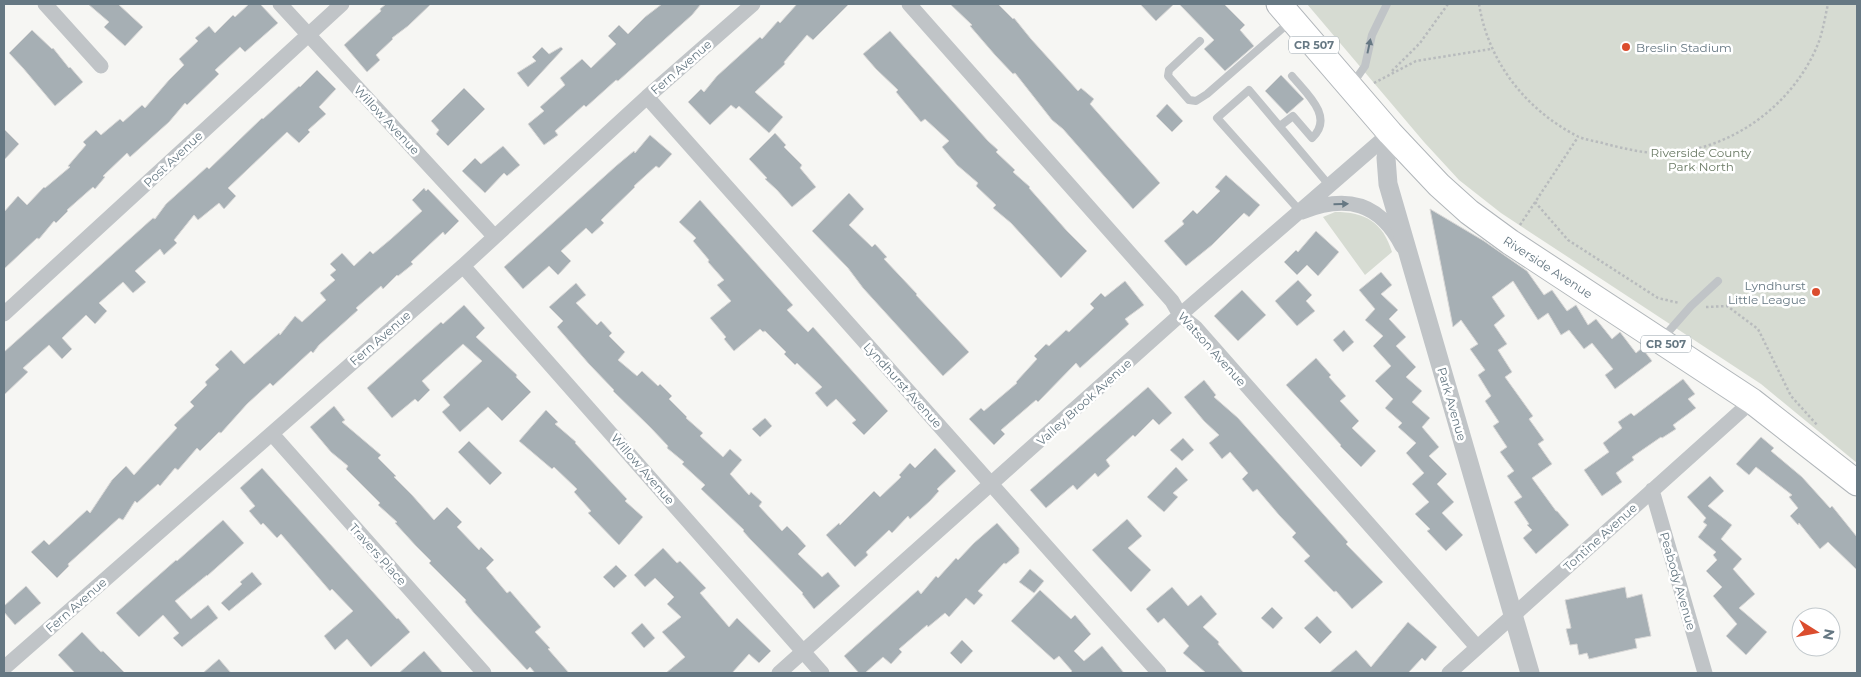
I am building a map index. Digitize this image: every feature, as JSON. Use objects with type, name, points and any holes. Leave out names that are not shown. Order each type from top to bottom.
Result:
[{"type":"main road","name":"Riverside Avenue","points":[[1286,12],[1362,85],[1390,133],[1439,185],[1469,212],[1510,242],[1752,401],[1857,483]]},
{"type":"street","points":[[45,4],[101,66]]},
{"type":"street","name":"Willow Avenue","points":[[280,4],[494,236]]},
{"type":"street","name":"Post Avenue","points":[[4,314],[342,4]]},
{"type":"street","name":"Fern Avenue","points":[[9,666],[463,266],[647,97],[753,4]]},
{"type":"street","name":"Watson Avenue","points":[[909,4],[1172,301],[1180,315],[1195,327],[1477,648]]},
{"type":"street","name":"Lyndhurst Avenue","points":[[647,97],[1159,673]]},
{"type":"street","name":"Valley Brook Avenue","points":[[779,673],[992,485],[1180,315],[1390,133]]},
{"type":"street","name":"Park Avenue","points":[[1390,133],[1386,158],[1388,184],[1530,673]]},
{"type":"street","points":[[1297,213],[1316,206],[1341,203],[1358,204],[1366,207],[1380,217],[1396,235],[1413,268]]},
{"type":"street","name":"Willow Avenue","points":[[463,266],[822,673]]},
{"type":"street","name":"Tontine Avenue","points":[[1449,673],[1752,401]]},
{"type":"street","name":"Travers Place","points":[[272,434],[484,673]]},
{"type":"street","name":"Peabody Avenue","points":[[1652,490],[1705,673]]},
{"type":"lane","points":[[1362,85],[1372,35],[1387,4]]},
{"type":"lane","points":[[1200,41],[1169,70],[1168,76],[1189,100],[1196,102],[1207,94],[1286,12]]},
{"type":"lane","points":[[1280,126],[1292,116],[1312,138],[1319,132],[1321,123],[1315,102],[1292,76]]},
{"type":"lane","points":[[1297,213],[1217,118],[1249,90],[1329,185]]},
{"type":"lane","points":[[1660,341],[1691,306],[1718,281]]},
{"type":"path","points":[[1389,73],[1420,43],[1448,4]]},
{"type":"path","points":[[1479,4],[1481,19],[1491,49],[1513,85],[1542,114],[1578,136],[1629,150],[1655,153],[1692,150],[1726,139],[1755,122],[1770,110],[1792,88],[1818,45],[1828,4]]},
{"type":"path","points":[[1362,85],[1416,61],[1491,49]]},
{"type":"path","points":[[1510,242],[1578,136]]},
{"type":"path","points":[[1535,202],[1568,240],[1658,298],[1702,308],[1728,306],[1758,329],[1790,396],[1823,430]]},
{"type":"green space","name":"Riverside County Park North","points":[[1307,4],[1857,4],[1857,463],[1761,384],[1501,213],[1459,180],[1424,142]]},
{"type":"green space","points":[[1335,212],[1346,212],[1364,217],[1378,226],[1384,233],[1392,252],[1365,275],[1323,217]]},
{"type":"building","points":[[88,4],[118,4],[143,27],[125,46],[104,27],[109,22]]},
{"type":"building","points":[[249,4],[260,4],[278,23],[245,52],[240,47],[215,70],[219,74],[187,105],[185,103],[169,122],[130,157],[127,153],[103,176],[105,177],[95,189],[93,187],[67,210],[56,223],[54,221],[39,239],[37,238],[4,269],[4,212],[18,196],[27,205],[44,187],[70,167],[68,166],[86,145],[83,142],[96,130],[101,135],[120,119],[123,122],[142,105],[145,108],[184,65],[179,59],[198,41],[195,38],[209,26],[215,33],[233,15],[235,17]]},
{"type":"building","points":[[386,4],[431,4],[392,38],[376,55],[380,60],[367,72],[344,45],[381,11],[380,9]]},
{"type":"building","points":[[662,4],[701,4],[692,15],[618,81],[616,80],[586,107],[584,105],[555,131],[558,135],[544,145],[528,124],[544,111],[540,107],[565,85],[560,78],[582,59],[591,68],[616,44],[608,36],[619,25],[628,34]]},
{"type":"building","points":[[797,4],[849,4],[813,40],[807,35],[784,62],[785,64],[755,92],[783,117],[769,133],[739,106],[736,109],[731,105],[710,125],[688,102],[701,89],[704,92],[717,76],[760,37],[762,39],[778,21],[780,23]]},
{"type":"building","points":[[950,4],[998,4],[1014,18],[1078,91],[1081,88],[1094,99],[1090,104],[1160,183],[1133,209],[1063,129],[1052,120],[1015,73],[1013,74],[995,55],[970,26],[972,25]]},
{"type":"building","points":[[1140,4],[1174,4],[1156,21]]},
{"type":"building","points":[[1179,4],[1224,4],[1245,25],[1240,30],[1254,46],[1225,71],[1204,49],[1214,40]]},
{"type":"building","points":[[32,30],[53,48],[83,82],[55,106],[9,53]]},
{"type":"building","points":[[890,31],[998,150],[996,152],[1015,170],[1013,172],[1030,187],[1067,231],[1087,251],[1061,278],[1011,223],[993,208],[996,205],[976,186],[978,183],[957,165],[942,147],[949,141],[925,119],[921,122],[896,92],[898,90],[863,54]]},
{"type":"building","points":[[542,47],[549,54],[561,47],[563,49],[528,87],[517,73],[536,61],[532,57]]},
{"type":"building","points":[[317,70],[336,89],[319,107],[326,114],[308,130],[310,132],[299,143],[287,132],[228,188],[236,196],[224,209],[219,203],[198,220],[194,215],[174,240],[177,243],[164,255],[160,249],[135,271],[146,282],[133,293],[123,282],[99,303],[107,311],[95,324],[86,315],[62,338],[72,349],[62,359],[49,345],[23,368],[28,372],[4,395],[4,352],[153,218],[155,219],[166,204],[207,167],[209,169],[262,118],[300,87]]},
{"type":"building","points":[[1281,75],[1304,99],[1287,114],[1265,91]]},
{"type":"building","points":[[464,88],[485,109],[448,146],[436,134],[439,130],[431,121]]},
{"type":"building","points":[[1167,104],[1183,121],[1172,132],[1156,116]]},
{"type":"building","points":[[4,129],[19,144],[4,160]]},
{"type":"building","points":[[775,133],[786,145],[784,147],[802,165],[800,168],[816,187],[792,207],[749,159]]},
{"type":"building","points":[[650,135],[672,154],[659,168],[656,166],[634,186],[601,220],[604,223],[592,234],[586,228],[561,251],[571,261],[558,275],[549,266],[523,289],[504,267],[616,166],[634,151],[635,153]]},
{"type":"building","points":[[503,146],[520,165],[507,176],[504,173],[485,193],[462,171],[475,158],[481,164]]},
{"type":"building","points":[[1226,175],[1260,205],[1249,217],[1244,213],[1212,245],[1186,266],[1164,241],[1184,224],[1182,221],[1193,210],[1197,214],[1220,191],[1215,187]]},
{"type":"building","points":[[424,188],[426,191],[428,189],[459,221],[445,235],[443,232],[411,262],[413,264],[397,275],[383,289],[381,286],[356,308],[358,310],[319,345],[313,353],[311,351],[273,386],[270,383],[247,404],[221,433],[219,432],[200,451],[197,448],[178,470],[175,468],[160,486],[158,484],[137,503],[135,501],[123,520],[119,518],[68,564],[69,566],[57,578],[31,552],[44,540],[49,545],[87,510],[90,513],[112,480],[126,466],[134,475],[177,428],[174,425],[194,406],[190,402],[207,385],[205,382],[219,369],[215,365],[231,350],[244,364],[279,333],[280,335],[295,316],[302,322],[326,300],[320,293],[335,280],[330,275],[336,270],[330,264],[342,253],[354,266],[370,251],[373,254],[422,211],[412,200]]},
{"type":"building","points":[[849,193],[864,209],[849,225],[872,247],[875,244],[887,257],[884,259],[969,352],[943,376],[863,288],[848,268],[812,231]]},
{"type":"building","points":[[700,200],[793,305],[787,310],[808,332],[813,327],[888,411],[864,435],[852,423],[856,420],[836,399],[827,407],[815,393],[822,387],[797,363],[795,365],[784,354],[786,352],[765,331],[763,332],[760,329],[734,351],[724,339],[726,337],[710,318],[731,301],[717,285],[724,280],[693,241],[696,238],[679,222]]},
{"type":"building","points":[[1430,209],[1484,241],[1527,271],[1544,295],[1552,290],[1567,311],[1576,305],[1588,325],[1596,319],[1612,339],[1620,332],[1636,353],[1642,348],[1652,361],[1615,389],[1605,375],[1613,369],[1592,343],[1584,349],[1569,330],[1561,335],[1548,313],[1538,320],[1513,281],[1492,297],[1505,316],[1494,325],[1507,344],[1498,350],[1512,372],[1505,377],[1533,416],[1529,419],[1544,440],[1538,444],[1552,464],[1532,478],[1556,511],[1569,525],[1536,554],[1523,538],[1532,530],[1527,525],[1529,524],[1514,502],[1522,497],[1507,476],[1514,471],[1500,452],[1507,447],[1493,426],[1499,422],[1485,401],[1491,396],[1478,375],[1485,370],[1470,349],[1478,344],[1461,320],[1453,327]]},
{"type":"building","points":[[1316,231],[1339,252],[1318,276],[1307,265],[1297,275],[1284,262],[1296,250],[1298,252]]},
{"type":"building","points":[[1381,272],[1392,285],[1381,294],[1398,310],[1389,319],[1406,337],[1396,346],[1416,367],[1406,377],[1422,391],[1412,402],[1430,418],[1422,427],[1439,447],[1429,456],[1447,474],[1437,484],[1454,502],[1442,513],[1463,535],[1446,551],[1427,531],[1430,529],[1415,514],[1429,502],[1412,484],[1424,473],[1406,453],[1416,443],[1398,427],[1402,423],[1385,408],[1393,399],[1375,381],[1391,366],[1373,346],[1383,336],[1365,320],[1375,309],[1359,290]]},
{"type":"building","points":[[1298,280],[1312,295],[1306,301],[1315,311],[1297,326],[1275,301]]},
{"type":"building","points":[[1125,281],[1144,305],[1125,319],[1129,324],[1080,368],[1076,363],[1038,402],[1036,400],[1001,430],[1005,434],[994,445],[969,419],[981,408],[984,411],[1017,383],[1037,359],[1034,356],[1046,344],[1049,346],[1066,330],[1069,332],[1094,308],[1090,304],[1101,293],[1105,297]]},
{"type":"building","points":[[576,283],[586,295],[576,303],[597,325],[601,321],[612,333],[609,336],[625,352],[618,360],[637,376],[642,371],[658,386],[660,384],[672,396],[669,399],[703,433],[700,436],[723,457],[730,449],[742,460],[730,474],[749,495],[751,492],[762,502],[759,506],[782,531],[787,526],[806,546],[798,554],[822,577],[828,572],[840,586],[814,609],[803,593],[750,539],[744,530],[701,489],[705,485],[682,464],[684,462],[667,448],[668,446],[650,427],[613,391],[557,327],[563,321],[549,307]]},
{"type":"building","points":[[1242,290],[1266,315],[1238,341],[1214,316]]},
{"type":"building","points":[[464,305],[485,328],[476,337],[517,375],[516,377],[531,392],[502,421],[488,407],[460,432],[442,412],[450,405],[443,397],[482,361],[463,344],[422,381],[430,390],[418,402],[415,399],[392,418],[367,388],[441,322],[443,324]]},
{"type":"building","points":[[1344,330],[1354,342],[1343,352],[1333,340]]},
{"type":"building","points":[[1316,358],[1331,375],[1329,377],[1346,396],[1340,401],[1359,421],[1352,428],[1376,451],[1361,467],[1286,385]]},
{"type":"building","points":[[1683,379],[1695,394],[1688,399],[1696,408],[1673,425],[1676,429],[1632,457],[1634,460],[1616,473],[1622,482],[1602,496],[1584,470],[1609,452],[1603,443],[1622,428],[1618,422],[1631,413],[1634,416]]},
{"type":"building","points":[[1204,380],[1216,395],[1214,397],[1238,418],[1348,542],[1346,544],[1383,582],[1352,609],[1304,561],[1310,556],[1292,537],[1296,533],[1257,489],[1253,492],[1242,479],[1248,473],[1230,452],[1222,459],[1209,443],[1219,435],[1204,421],[1184,397]]},
{"type":"building","points":[[1148,387],[1172,413],[1159,425],[1153,419],[1135,437],[1133,435],[1106,460],[1110,466],[1098,477],[1095,473],[1077,490],[1073,485],[1046,508],[1030,490]]},
{"type":"building","points":[[334,406],[345,420],[342,422],[381,455],[378,458],[434,520],[447,507],[462,522],[457,527],[479,550],[481,547],[494,560],[486,568],[507,593],[510,591],[541,627],[535,632],[569,673],[535,673],[530,667],[527,670],[474,613],[465,602],[466,600],[429,563],[431,561],[395,523],[397,522],[378,505],[380,503],[346,469],[348,466],[331,452],[310,427]]},
{"type":"building","points":[[546,410],[558,422],[555,424],[576,442],[627,499],[625,501],[643,517],[619,545],[588,513],[591,511],[574,492],[577,489],[554,467],[552,469],[519,441]]},
{"type":"building","points":[[765,418],[772,426],[760,437],[752,429]]},
{"type":"building","points":[[1761,437],[1774,448],[1771,451],[1802,477],[1830,508],[1832,506],[1857,537],[1857,570],[1828,542],[1820,549],[1799,523],[1798,525],[1790,516],[1798,508],[1789,497],[1792,495],[1756,467],[1749,475],[1736,464]]},
{"type":"building","points":[[1183,438],[1194,450],[1182,461],[1170,450]]},
{"type":"building","points":[[469,441],[502,473],[490,485],[458,452]]},
{"type":"building","points":[[935,448],[956,471],[937,489],[939,491],[930,501],[910,519],[908,516],[892,533],[889,530],[866,552],[868,555],[855,567],[826,535],[839,523],[840,525],[874,491],[880,497],[901,477],[899,475],[910,463],[915,468]]},
{"type":"building","points":[[1176,467],[1188,480],[1173,493],[1178,497],[1164,512],[1147,497]]},
{"type":"building","points":[[262,468],[410,632],[371,667],[347,639],[335,650],[324,636],[353,611],[332,589],[330,591],[281,534],[277,538],[263,523],[261,525],[249,511],[255,506],[240,488]]},
{"type":"building","points":[[1710,476],[1724,491],[1708,506],[1732,525],[1721,539],[1742,559],[1733,569],[1755,594],[1739,608],[1767,632],[1746,655],[1726,636],[1737,624],[1713,596],[1722,587],[1706,571],[1717,560],[1713,555],[1716,552],[1698,537],[1707,525],[1703,522],[1706,518],[1687,497]]},
{"type":"building","points":[[1127,519],[1142,536],[1128,548],[1151,570],[1131,592],[1092,550]]},
{"type":"building","points":[[223,520],[244,543],[175,601],[191,619],[208,605],[218,618],[182,647],[173,638],[179,633],[163,615],[139,637],[116,613]]},
{"type":"building","points":[[997,523],[1019,548],[1019,553],[1006,564],[1004,563],[978,591],[983,595],[974,605],[966,598],[949,617],[945,613],[928,627],[927,625],[899,649],[902,652],[891,664],[883,657],[865,673],[859,673],[844,656],[918,590],[921,594],[936,576],[938,578],[956,558],[958,560]]},
{"type":"building","points":[[663,548],[677,563],[680,561],[706,588],[700,593],[729,627],[737,618],[771,651],[759,663],[749,654],[732,673],[666,673],[685,657],[662,632],[681,617],[667,604],[674,597],[655,578],[645,587],[634,575]]},
{"type":"building","points":[[616,565],[627,576],[614,588],[603,577]]},
{"type":"building","points":[[1030,569],[1044,581],[1034,593],[1019,582]]},
{"type":"building","points":[[252,572],[262,584],[229,611],[221,603]]},
{"type":"building","points":[[26,586],[41,603],[15,625],[4,612],[4,606]]},
{"type":"building","points":[[1172,587],[1188,606],[1201,595],[1217,614],[1203,627],[1219,642],[1218,644],[1244,673],[1206,673],[1183,653],[1189,646],[1164,618],[1158,623],[1146,609]]},
{"type":"building","points":[[1625,587],[1627,598],[1642,594],[1651,636],[1635,639],[1637,648],[1589,659],[1587,653],[1579,655],[1577,644],[1570,645],[1566,629],[1571,628],[1565,600]]},
{"type":"building","points":[[1040,590],[1071,619],[1075,615],[1091,634],[1074,651],[1084,661],[1102,646],[1124,673],[1070,673],[1072,671],[1059,656],[1054,660],[1011,621]]},
{"type":"building","points":[[1272,607],[1283,618],[1273,629],[1261,618]]},
{"type":"building","points":[[1317,616],[1332,632],[1320,644],[1304,628]]},
{"type":"building","points":[[1408,622],[1437,647],[1425,661],[1422,658],[1408,673],[1329,673],[1356,650],[1371,667]]},
{"type":"building","points":[[642,623],[655,638],[644,648],[631,633]]},
{"type":"building","points":[[82,632],[125,673],[75,673],[58,655]]},
{"type":"building","points":[[962,640],[973,651],[961,664],[950,653]]},
{"type":"building","points":[[424,651],[443,673],[399,673]]},
{"type":"building","points":[[219,659],[231,673],[203,673]]},
{"type":"place","name":"Breslin Stadium","points":[[1626,47]]},
{"type":"place","name":"Lyndhurst Little League","points":[[1816,292]]}]
